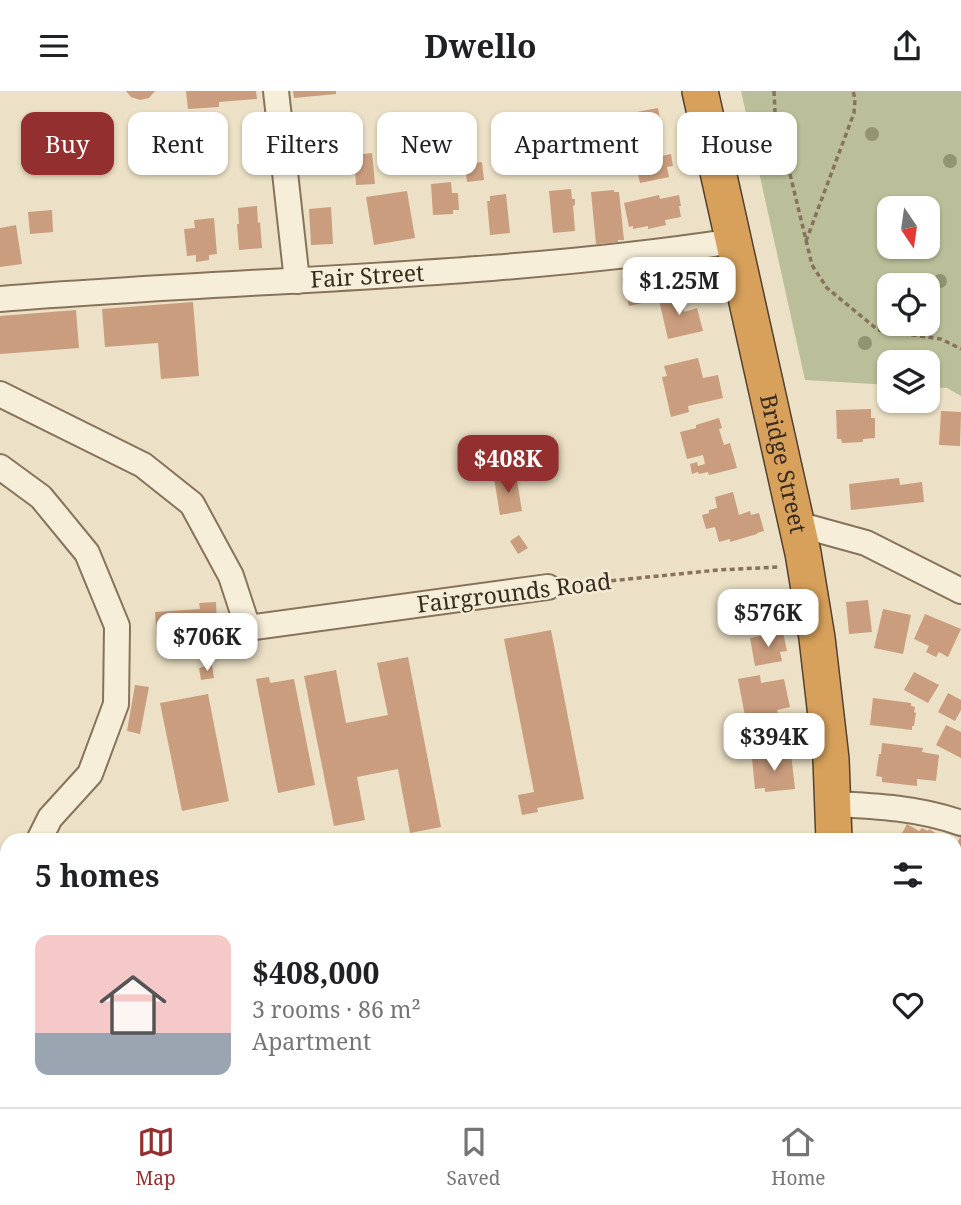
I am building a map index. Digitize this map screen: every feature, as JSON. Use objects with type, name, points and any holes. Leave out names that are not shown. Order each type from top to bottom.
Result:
[{"type":"highway","name":"Bridge Street","points":[[700,91],[797,524],[817,638],[831,759],[834,833]]},
{"type":"street","points":[[276,91],[297,281]]},
{"type":"street","name":"Fair Street","points":[[0,299],[597,260],[734,241]]},
{"type":"street","name":"Fairgrounds Road","points":[[0,394],[143,465],[192,504],[231,576],[248,628],[548,587]]},
{"type":"street","points":[[0,467],[41,497],[87,553],[117,626],[116,704],[90,774],[50,818],[42,833]]},
{"type":"street","points":[[797,524],[866,543],[961,591]]},
{"type":"street","points":[[833,804],[920,811],[961,823]]},
{"type":"path","points":[[774,91],[775,112],[805,241],[812,265],[827,288],[878,330],[941,339],[961,349]]},
{"type":"path","points":[[805,241],[854,113],[853,91]]},
{"type":"path","name":"Fairgrounds Road","points":[[548,587],[780,566]]},
{"type":"green space","points":[[741,91],[961,91],[961,396],[947,388],[940,388],[940,350],[877,350],[877,384],[805,380],[760,175],[797,175],[797,112],[746,112]]},
{"type":"building","points":[[126,91],[155,91],[149,98],[140,100],[131,97]]},
{"type":"building","points":[[186,91],[256,91],[257,99],[219,102],[219,107],[188,109]]},
{"type":"building","points":[[293,91],[336,91],[336,94],[294,98]]},
{"type":"building","points":[[658,108],[659,112],[636,112]]},
{"type":"building","points":[[372,153],[375,184],[356,185],[355,175],[363,175],[363,154]]},
{"type":"building","points":[[671,154],[673,166],[667,167],[669,177],[640,183],[638,175],[663,175],[663,156]]},
{"type":"building","points":[[482,162],[484,180],[467,182],[466,175],[477,175],[477,163]]},
{"type":"building","points":[[451,182],[452,193],[458,193],[459,210],[453,210],[453,214],[433,215],[431,184]]},
{"type":"building","points":[[571,189],[572,199],[575,199],[575,231],[553,233],[549,191]]},
{"type":"building","points":[[407,191],[415,238],[374,245],[366,197]]},
{"type":"building","points":[[591,192],[619,192],[624,240],[596,244]]},
{"type":"building","points":[[506,194],[510,233],[490,235],[487,201],[490,201],[490,196]]},
{"type":"building","points":[[659,195],[660,199],[679,195],[681,217],[665,220],[666,225],[648,229],[648,226],[633,229],[633,226],[629,227],[624,203]]},
{"type":"building","points":[[257,206],[262,248],[239,250],[238,208]]},
{"type":"building","points":[[331,207],[333,244],[311,245],[309,209]]},
{"type":"building","points":[[52,210],[53,232],[30,234],[28,212]]},
{"type":"building","points":[[214,218],[217,254],[209,255],[209,260],[196,262],[196,255],[187,256],[184,229],[195,228],[194,220]]},
{"type":"building","points":[[16,225],[22,264],[0,267],[0,228]]},
{"type":"building","points":[[640,275],[647,302],[629,306],[622,279]]},
{"type":"building","points":[[680,291],[684,312],[697,308],[703,331],[668,339],[658,296]]},
{"type":"building","points":[[193,302],[199,376],[161,379],[158,343],[105,347],[102,309]]},
{"type":"building","points":[[76,310],[79,348],[0,354],[0,316]]},
{"type":"building","points":[[698,358],[703,378],[718,375],[723,398],[688,406],[689,412],[671,417],[662,377],[667,376],[664,366]]},
{"type":"building","points":[[871,409],[871,418],[875,418],[875,438],[863,439],[863,442],[842,443],[841,439],[837,439],[836,410]]},
{"type":"building","points":[[941,411],[961,412],[960,446],[939,445]]},
{"type":"building","points":[[719,418],[724,445],[730,443],[737,468],[709,475],[708,472],[692,474],[690,464],[705,464],[703,455],[687,459],[680,432]]},
{"type":"building","points":[[516,474],[522,511],[500,515],[494,478]]},
{"type":"building","points":[[899,478],[900,485],[922,482],[924,502],[851,510],[849,484]]},
{"type":"building","points":[[733,492],[739,515],[750,511],[751,515],[759,513],[764,531],[730,542],[730,539],[719,542],[715,527],[706,529],[702,515],[717,508],[715,497]]},
{"type":"building","points":[[519,535],[528,548],[518,554],[510,541]]},
{"type":"building","points":[[868,600],[872,632],[849,634],[846,602]]},
{"type":"building","points":[[216,602],[218,645],[203,645],[203,640],[157,642],[155,612],[200,609],[199,603]]},
{"type":"building","points":[[883,609],[911,615],[903,654],[874,648]]},
{"type":"building","points":[[762,613],[764,628],[746,629],[745,614]]},
{"type":"building","points":[[925,614],[961,629],[948,657],[939,652],[936,657],[926,652],[929,646],[914,639]]},
{"type":"building","points":[[551,630],[584,799],[537,808],[538,812],[522,815],[518,795],[534,792],[504,639]]},
{"type":"building","points":[[783,632],[787,651],[780,652],[782,661],[755,666],[750,638]]},
{"type":"building","points":[[408,657],[441,827],[410,833],[398,769],[357,777],[365,820],[334,826],[304,676],[336,670],[346,723],[388,715],[377,663]]},
{"type":"building","points":[[212,665],[214,678],[201,680],[199,668]]},
{"type":"building","points":[[914,672],[939,685],[928,703],[904,690]]},
{"type":"building","points":[[760,675],[761,683],[784,679],[790,707],[777,710],[778,713],[749,718],[745,716],[738,679]]},
{"type":"building","points":[[269,677],[270,683],[294,679],[315,785],[278,793],[256,679]]},
{"type":"building","points":[[135,685],[149,687],[140,734],[127,731]]},
{"type":"building","points":[[948,693],[961,700],[961,710],[955,721],[938,712]]},
{"type":"building","points":[[208,694],[229,801],[182,811],[160,703]]},
{"type":"building","points":[[873,698],[911,703],[916,713],[912,730],[870,725]]},
{"type":"building","points":[[946,725],[961,732],[961,758],[936,745]]},
{"type":"building","points":[[882,743],[923,748],[922,752],[939,755],[936,781],[917,779],[917,786],[882,782],[882,777],[876,776]]},
{"type":"building","points":[[791,753],[795,789],[765,792],[765,788],[755,789],[752,758]]},
{"type":"building","points":[[907,824],[919,831],[922,828],[936,833],[902,833]]}]
